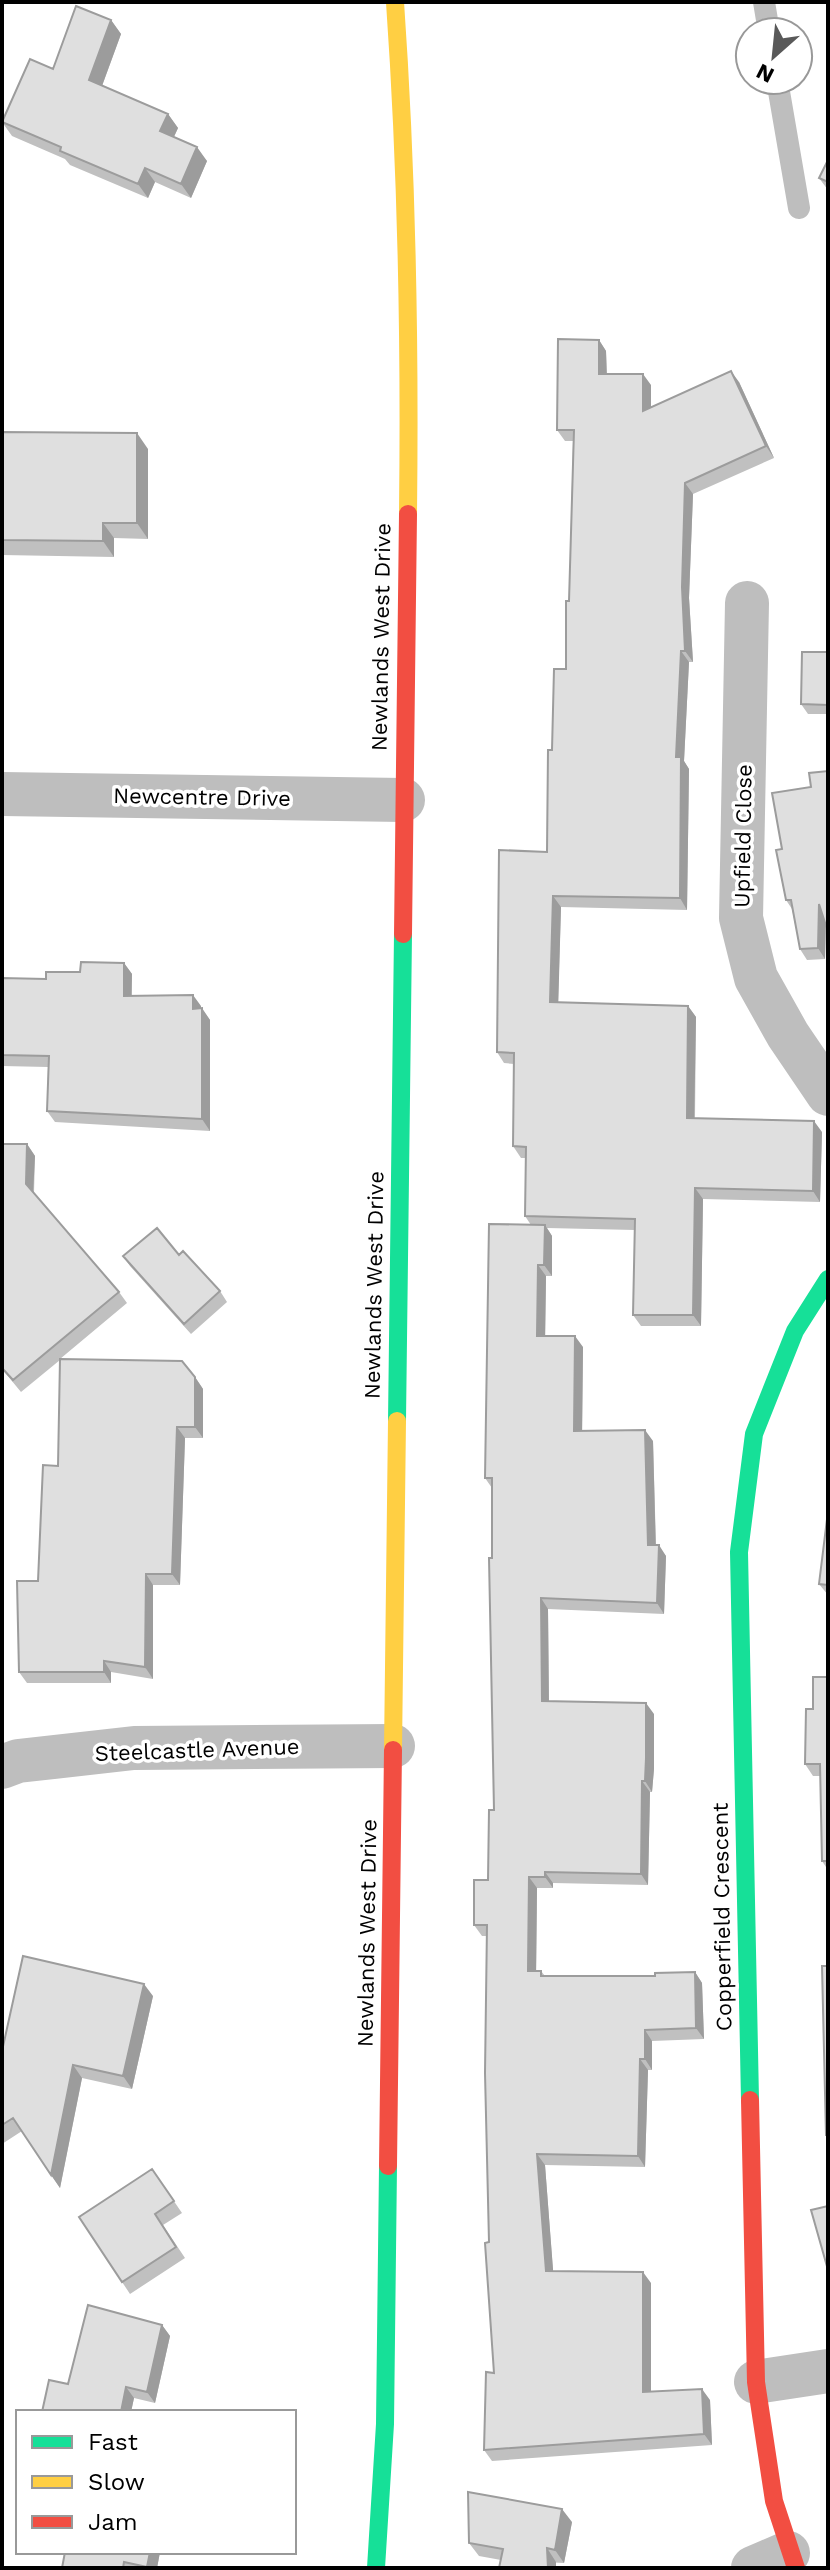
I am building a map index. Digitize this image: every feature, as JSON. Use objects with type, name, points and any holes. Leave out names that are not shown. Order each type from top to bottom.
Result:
[{"type":"street","name":"Newlands West Drive","points":[[376,2568],[385,2424],[410,334],[402,98],[395,2]]},
{"type":"street","name":"Upfield Close","points":[[747,603],[741,918],[756,978],[788,1035],[828,1094]]},
{"type":"street","name":"Newcentre Drive","points":[[2,794],[403,800]]},
{"type":"street","name":"Copperfield Crescent","points":[[779,2563],[774,2495],[756,2382],[739,1552],[754,1434],[795,1331],[828,1279]]},
{"type":"street","name":"Steelcastle Avenue","points":[[2,1767],[18,1761],[134,1748],[393,1746]]},
{"type":"street","points":[[756,2382],[828,2371]]},
{"type":"lane","points":[[780,96],[799,208]]},
{"type":"building","points":[[76,6],[111,20],[89,80],[168,114],[160,131],[197,147],[181,184],[145,168],[138,184],[2,122],[30,59],[53,69]]},
{"type":"building","points":[[828,160],[828,182],[819,178]]},
{"type":"building","points":[[558,339],[599,340],[599,374],[643,374],[643,411],[731,371],[766,446],[685,483],[682,587],[685,651],[681,651],[676,757],[681,757],[680,898],[553,896],[550,1002],[688,1006],[687,1118],[814,1121],[813,1191],[695,1188],[693,1315],[633,1315],[635,1219],[525,1216],[526,1147],[513,1146],[514,1053],[497,1052],[499,850],[547,852],[548,750],[552,750],[554,669],[566,669],[574,430],[557,430]]},
{"type":"building","points":[[2,432],[137,433],[137,523],[103,523],[103,541],[2,540]]},
{"type":"building","points":[[802,652],[828,652],[828,705],[801,704]]},
{"type":"building","points":[[828,771],[828,932],[819,904],[818,948],[800,949],[791,900],[786,900],[776,850],[782,849],[772,793],[811,787],[809,773]]},
{"type":"building","points":[[81,962],[124,963],[124,996],[193,995],[193,1009],[202,1008],[202,1119],[47,1111],[49,1056],[2,1055],[2,978],[46,979],[46,972],[80,972]]},
{"type":"building","points":[[2,1144],[27,1144],[26,1184],[119,1292],[13,1380],[2,1368]]},
{"type":"building","points":[[489,1224],[545,1225],[544,1265],[538,1265],[537,1336],[575,1336],[574,1431],[645,1430],[648,1545],[659,1545],[657,1603],[541,1598],[542,1701],[646,1703],[646,1758],[645,1781],[642,1781],[641,1874],[545,1872],[545,1877],[529,1877],[528,1971],[541,1971],[541,1976],[655,1976],[655,1973],[695,1972],[696,2028],[645,2030],[645,2059],[640,2059],[638,2156],[537,2154],[546,2271],[643,2272],[643,2392],[702,2389],[704,2434],[484,2450],[486,2372],[494,2373],[485,2243],[489,2242],[485,2073],[487,1925],[474,1925],[474,1880],[488,1880],[489,1810],[494,1810],[489,1558],[492,1558],[492,1478],[485,1478]]},
{"type":"building","points":[[157,1228],[179,1255],[183,1251],[220,1291],[184,1324],[123,1256]]},
{"type":"building","points":[[60,1359],[182,1361],[195,1377],[195,1427],[177,1427],[172,1574],[146,1574],[145,1667],[104,1661],[104,1672],[19,1672],[17,1581],[38,1581],[43,1465],[58,1466]]},
{"type":"building","points":[[828,1511],[828,1585],[819,1584]]},
{"type":"building","points":[[813,1677],[828,1677],[828,1861],[822,1861],[820,1764],[805,1764],[806,1709],[813,1709]]},
{"type":"building","points":[[23,1956],[144,1984],[123,2076],[73,2065],[51,2175],[13,2118],[2,2125],[2,2051]]},
{"type":"building","points":[[822,1966],[828,1966],[828,2135],[826,2135]]},
{"type":"building","points":[[152,2169],[174,2201],[155,2214],[176,2247],[122,2282],[79,2217]]},
{"type":"building","points":[[828,2206],[828,2270],[811,2210]]},
{"type":"building","points":[[88,2305],[162,2325],[147,2392],[126,2387],[121,2410],[42,2410],[49,2380],[68,2384]]},
{"type":"building","points":[[468,2492],[562,2509],[555,2550],[547,2548],[548,2568],[499,2568],[503,2549],[469,2543]]},
{"type":"building","points":[[65,2554],[150,2554],[147,2567],[124,2562],[123,2568],[62,2568]]},
{"type":"traffic: fast","points":[[397,1421],[403,934]]},
{"type":"traffic: fast","points":[[750,2100],[739,1552],[754,1434],[795,1331],[828,1279]]},
{"type":"traffic: fast","points":[[376,2568],[385,2424],[388,2166]]},
{"type":"traffic: slow","points":[[395,2],[407,258],[408,514]]},
{"type":"traffic: slow","points":[[393,1750],[397,1421]]},
{"type":"traffic: jam","points":[[403,934],[408,514]]},
{"type":"traffic: jam","points":[[388,2166],[393,1750]]},
{"type":"traffic: jam","points":[[750,2100],[756,2382],[774,2501],[796,2568]]}]
